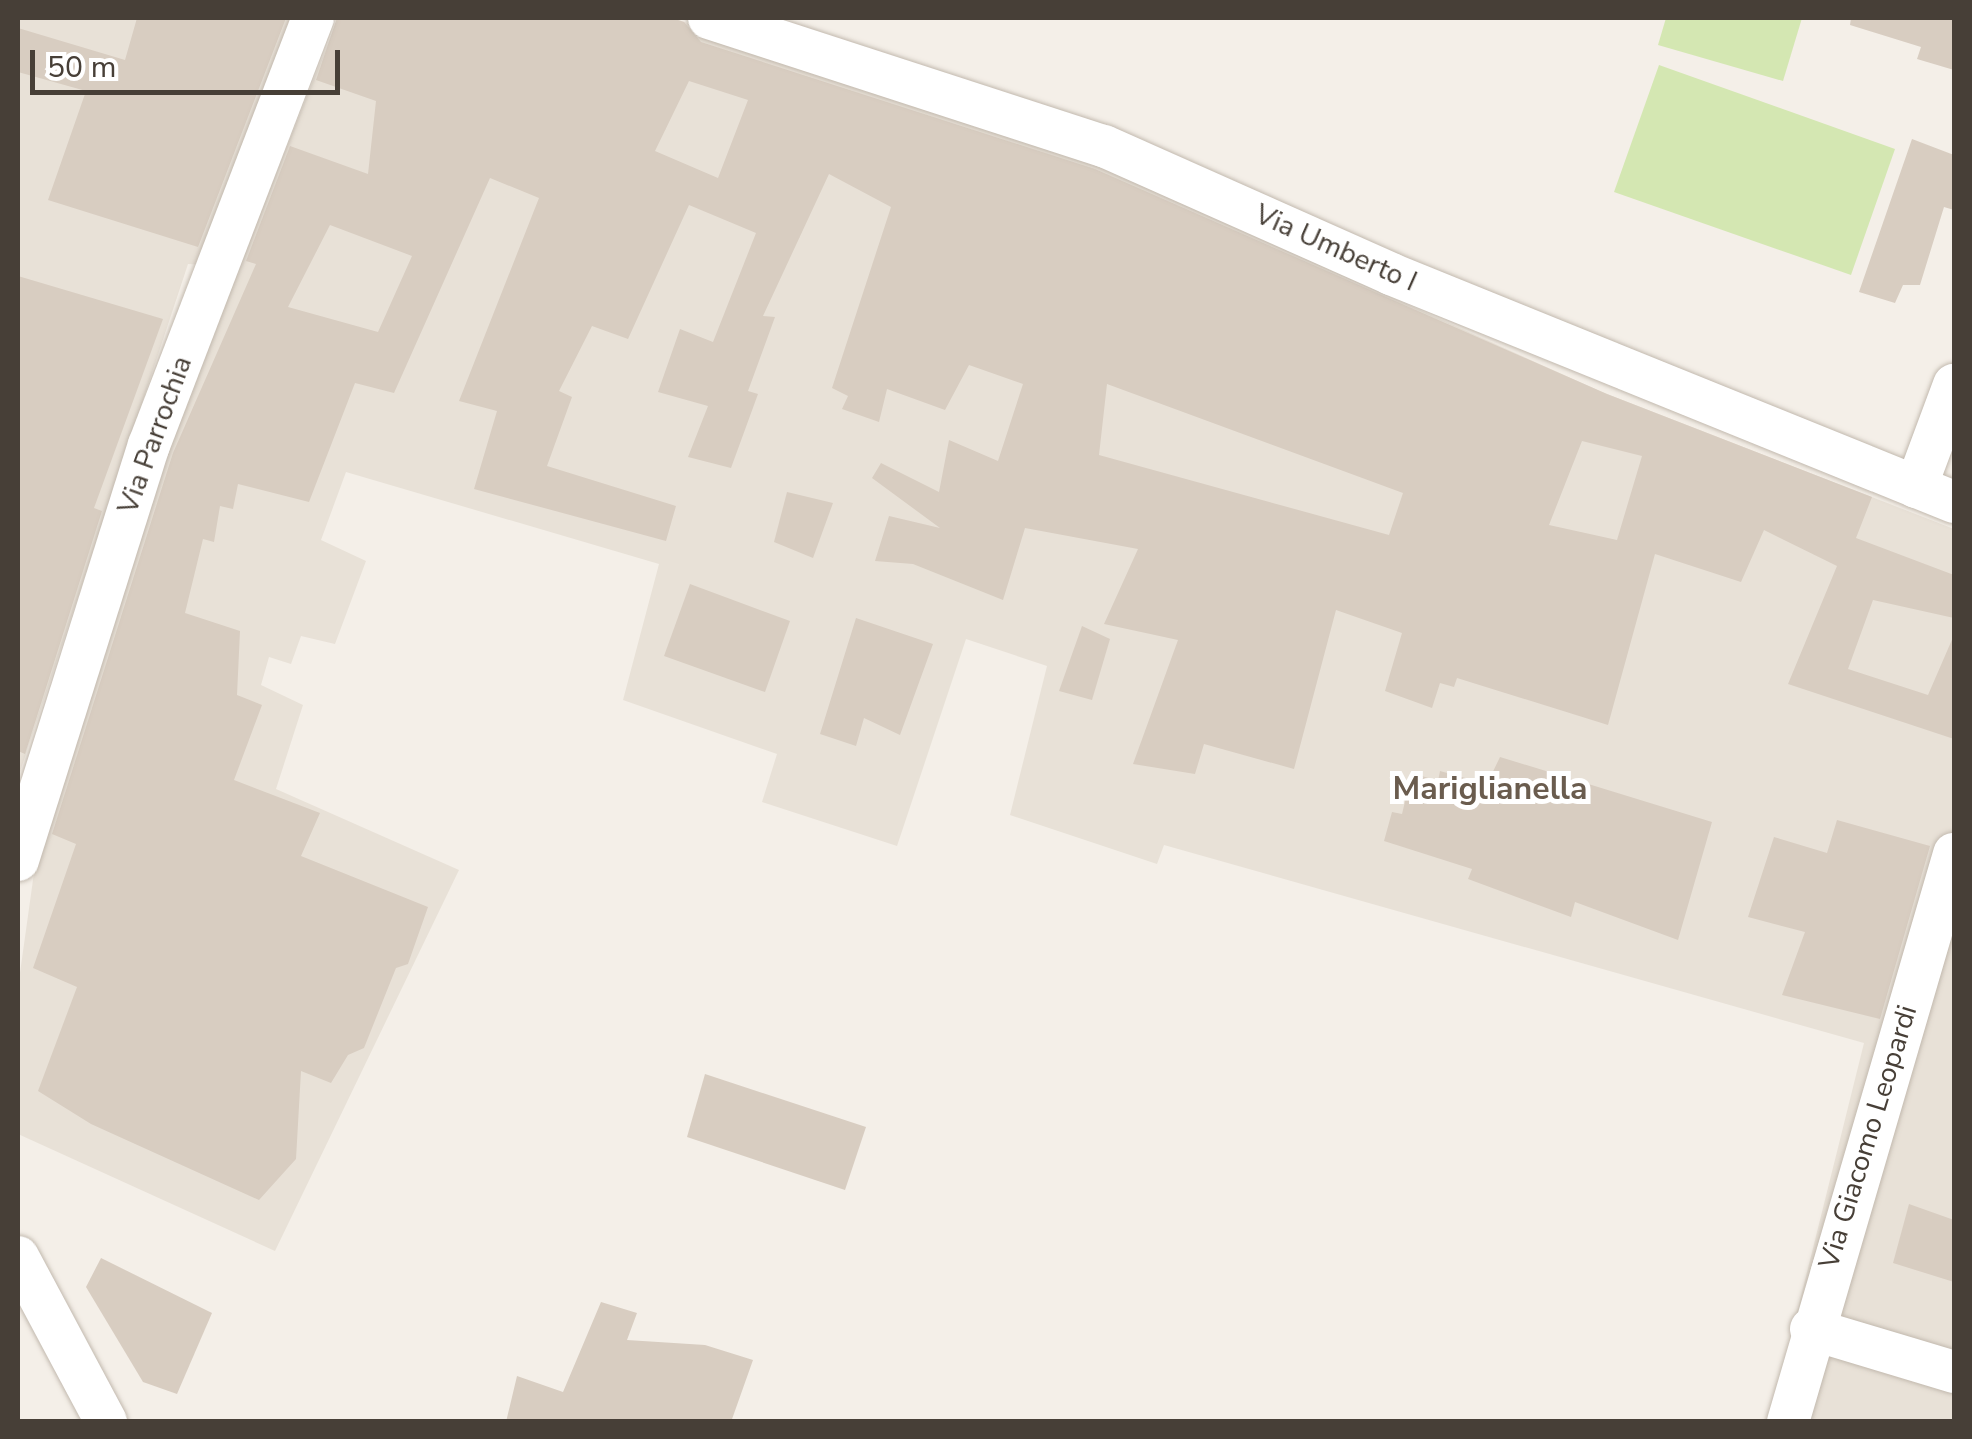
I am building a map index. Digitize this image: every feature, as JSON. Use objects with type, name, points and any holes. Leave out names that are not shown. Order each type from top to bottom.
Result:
[{"type":"street","name":"Via Parrochia","points":[[18,860],[149,445],[313,18]]},
{"type":"street","name":"Via Umberto I","points":[[709,18],[1104,146],[1390,274],[1935,494]]},
{"type":"street","points":[[1935,494],[1954,386]]},
{"type":"street","name":"Via Giacomo Leopardi","points":[[1788,1422],[1811,1328],[1954,854]]},
{"type":"street","points":[[18,1258],[106,1422]]},
{"type":"street","points":[[1811,1328],[1954,1372]]},
{"type":"shaded area","points":[[18,18],[295,18],[209,265],[188,264],[18,778]]},
{"type":"shaded area","points":[[338,18],[672,18],[1106,169],[1602,392],[1954,529],[1954,1421],[1770,1421],[1864,1043],[1164,845],[1157,864],[1010,815],[1047,666],[966,639],[897,846],[762,802],[777,754],[623,700],[659,564],[346,472],[321,540],[366,561],[335,644],[301,636],[291,664],[269,657],[261,685],[303,705],[276,789],[459,870],[275,1251],[18,1134],[18,987],[40,830],[174,431]]},
{"type":"green space","points":[[1666,18],[1802,18],[1783,81],[1658,45]]},
{"type":"green space","points":[[1659,65],[1895,149],[1851,275],[1614,192]]},
{"type":"building","points":[[137,18],[286,18],[198,247],[48,200],[86,91],[18,72],[18,28],[125,60]]},
{"type":"building","points":[[337,18],[672,18],[684,22],[701,42],[1095,169],[1607,394],[1872,497],[1856,538],[1954,575],[1954,618],[1873,600],[1848,669],[1928,695],[1954,635],[1954,739],[1788,684],[1837,566],[1764,530],[1741,582],[1655,554],[1608,725],[1457,678],[1454,687],[1440,683],[1432,708],[1385,691],[1402,633],[1336,610],[1294,769],[1204,744],[1195,774],[1133,764],[1178,640],[1104,624],[1138,549],[1025,528],[1003,600],[913,564],[875,561],[889,516],[940,528],[872,478],[881,463],[939,492],[949,440],[998,461],[1023,384],[969,365],[945,410],[887,389],[879,422],[842,409],[848,396],[832,388],[891,207],[829,174],[763,316],[775,317],[748,391],[758,394],[731,468],[688,457],[708,406],[658,392],[680,329],[713,342],[756,233],[689,205],[628,339],[592,326],[559,391],[572,397],[547,466],[676,506],[666,541],[474,489],[497,411],[459,401],[539,198],[490,178],[394,393],[355,383],[309,502],[238,484],[233,509],[220,506],[214,542],[203,539],[185,613],[240,631],[237,695],[262,705],[234,780],[320,813],[301,856],[428,907],[408,964],[396,968],[364,1048],[348,1055],[331,1083],[301,1071],[296,1159],[259,1200],[91,1124],[38,1091],[77,987],[33,968],[76,844],[52,834],[173,453],[256,264],[246,261],[290,146],[368,174],[376,101],[316,80]],"holes":[[[689,81],[748,100],[718,178],[655,151]],[[330,225],[412,256],[378,332],[288,307]],[[1107,384],[1403,493],[1389,535],[1099,455]],[[1582,441],[1642,456],[1617,540],[1549,525]]]},
{"type":"building","points":[[1851,18],[1954,18],[1954,70],[1917,59],[1921,47],[1850,25]]},
{"type":"building","points":[[1912,139],[1954,155],[1954,210],[1944,207],[1920,285],[1903,285],[1895,303],[1859,292]]},
{"type":"building","points":[[18,276],[163,319],[94,508],[102,511],[25,754],[18,751]]},
{"type":"building","points":[[787,492],[833,503],[813,558],[774,542]]},
{"type":"building","points":[[690,584],[790,621],[765,692],[664,656]]},
{"type":"building","points":[[856,618],[933,644],[900,735],[864,718],[856,746],[820,734]]},
{"type":"building","points":[[1082,626],[1110,639],[1092,700],[1059,691]]},
{"type":"building","points":[[1500,757],[1712,822],[1678,940],[1575,902],[1571,917],[1468,879],[1472,869],[1384,841],[1392,812],[1402,814],[1412,773],[1438,781],[1440,771],[1487,784]]},
{"type":"building","points":[[1837,820],[1930,846],[1880,1019],[1782,995],[1805,932],[1748,917],[1774,837],[1827,853]]},
{"type":"building","points":[[705,1074],[866,1127],[845,1190],[687,1137]]},
{"type":"building","points":[[1909,1204],[1954,1220],[1954,1282],[1893,1263]]},
{"type":"building","points":[[101,1258],[212,1313],[177,1394],[143,1382],[86,1287]]},
{"type":"building","points":[[601,1302],[637,1313],[627,1340],[705,1345],[753,1360],[731,1422],[506,1422],[517,1376],[563,1392]]},
{"type":"district","name":"Mariglianella","points":[[1490,789]]}]
